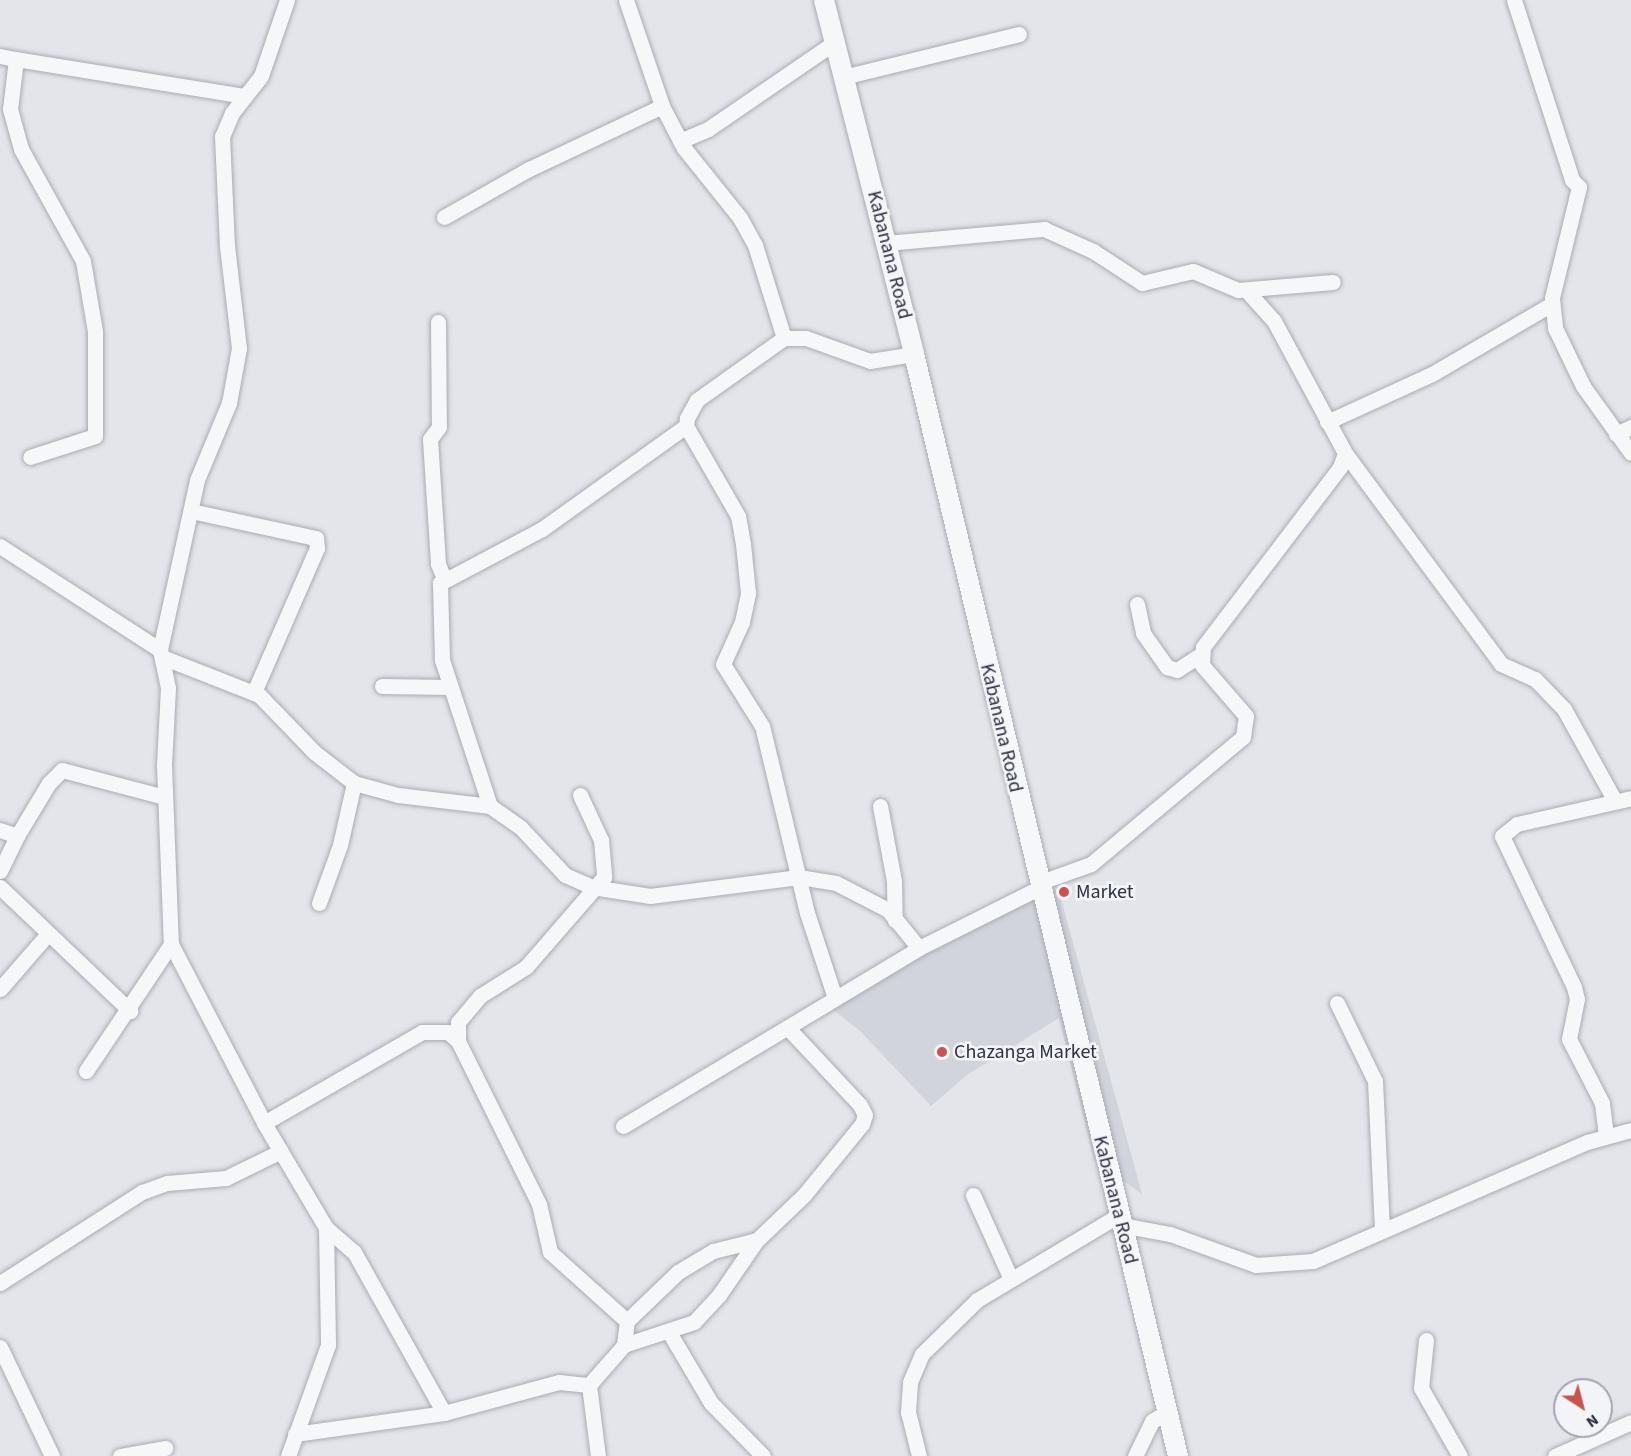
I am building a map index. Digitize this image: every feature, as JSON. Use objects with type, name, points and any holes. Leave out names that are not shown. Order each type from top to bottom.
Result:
[{"type":"street","points":[[287,0],[261,76],[244,96],[222,136],[221,154],[239,348],[229,403],[197,480],[161,654],[168,688],[165,797],[171,944],[264,1123],[326,1228],[354,1252],[444,1413]]},
{"type":"street","points":[[626,0],[662,106],[680,141],[755,245],[784,338]]},
{"type":"street","name":"Kabanana Road","points":[[824,0],[914,354],[1038,886],[1178,1456]]},
{"type":"street","points":[[1514,0],[1572,180],[1580,187],[1552,304],[1568,360],[1631,453]]},
{"type":"street","points":[[843,77],[1019,34]]},
{"type":"street","points":[[680,141],[708,129],[834,42]]},
{"type":"street","points":[[0,56],[244,96]]},
{"type":"street","points":[[16,59],[10,109],[15,129],[21,149],[83,261],[97,364],[95,436],[30,457]]},
{"type":"street","points":[[444,217],[529,169],[662,106]]},
{"type":"street","points":[[886,243],[1044,229],[1093,251],[1142,283],[1193,271],[1247,291],[1333,282]]},
{"type":"street","points":[[1247,291],[1274,321],[1345,453],[1501,664],[1535,679],[1564,709],[1615,801]]},
{"type":"street","points":[[1328,422],[1432,374],[1552,304]]},
{"type":"street","points":[[438,322],[439,427],[430,439],[438,564],[444,578]]},
{"type":"street","points":[[835,998],[799,877],[762,726],[723,664],[742,622],[748,593],[738,516],[686,426],[689,409],[697,400],[784,338],[806,338],[870,361],[914,354]]},
{"type":"street","points":[[490,806],[449,687],[439,642],[439,591],[444,578],[542,529],[686,426]]},
{"type":"street","points":[[1616,434],[1631,427]]},
{"type":"street","points":[[1137,604],[1143,633],[1167,667],[1177,670],[1200,655],[1340,467],[1345,453]]},
{"type":"street","points":[[191,512],[316,538],[317,548],[254,692]]},
{"type":"street","points":[[0,546],[161,654],[254,692],[314,752],[354,783],[398,795],[490,806],[521,828],[566,875],[592,887],[650,896],[799,877],[857,892],[888,910],[919,948]]},
{"type":"street","points":[[623,1126],[919,948],[1038,886],[1091,864],[1243,737],[1246,716],[1209,674],[1200,655]]},
{"type":"street","points":[[382,686],[449,687]]},
{"type":"street","points":[[0,871],[17,836],[49,783],[62,771],[165,797]]},
{"type":"street","points":[[320,903],[340,845],[354,783]]},
{"type":"street","points":[[458,1041],[458,1022],[480,996],[526,967],[592,887],[604,877],[605,863],[600,840],[580,795]]},
{"type":"street","points":[[1606,1136],[1602,1102],[1569,1039],[1577,999],[1574,987],[1502,836],[1517,824],[1631,798]]},
{"type":"street","points":[[880,806],[894,881],[895,920]]},
{"type":"street","points":[[0,830],[17,836]]},
{"type":"street","points":[[0,887],[47,935],[130,1011]]},
{"type":"street","points":[[0,989],[47,935]]},
{"type":"street","points":[[86,1071],[130,1011],[171,944]]},
{"type":"street","points":[[1338,1003],[1376,1080],[1382,1231]]},
{"type":"street","points":[[598,1456],[589,1385],[624,1345],[694,1322],[713,1302],[757,1240],[804,1195],[862,1124],[865,1115],[788,1028]]},
{"type":"street","points":[[264,1123],[422,1032],[448,1032],[458,1041],[539,1204],[549,1252],[627,1321]]},
{"type":"street","points":[[919,1456],[908,1412],[910,1382],[922,1354],[977,1300],[1120,1220],[1170,1234],[1256,1265],[1282,1266],[1313,1261],[1606,1136],[1631,1130]]},
{"type":"street","points":[[0,1282],[142,1192],[167,1183],[226,1178],[281,1151]]},
{"type":"street","points":[[974,1195],[1011,1279]]},
{"type":"street","points":[[288,1456],[328,1345],[326,1228]]},
{"type":"street","points":[[624,1345],[627,1321],[678,1272],[704,1256],[757,1240]]},
{"type":"street","points":[[669,1332],[711,1403],[763,1456]]},
{"type":"street","points":[[1426,1341],[1421,1388],[1460,1456]]},
{"type":"street","points":[[0,1347],[52,1456]]},
{"type":"street","points":[[295,1434],[444,1413],[559,1382],[589,1385]]},
{"type":"street","points":[[1135,1456],[1152,1421],[1167,1412]]},
{"type":"street","points":[[1555,1456],[1631,1422]]},
{"type":"street","points":[[120,1456],[165,1448]]},
{"type":"shaded area","name":"Chazanga Market","points":[[1058,888],[1142,1194],[1094,1160],[1059,1018],[967,1075],[931,1106],[859,1030],[831,1008],[918,953]]},
{"type":"place","name":"Market","points":[[1064,892]]},
{"type":"place","name":"Chazanga Market","points":[[942,1052]]}]
